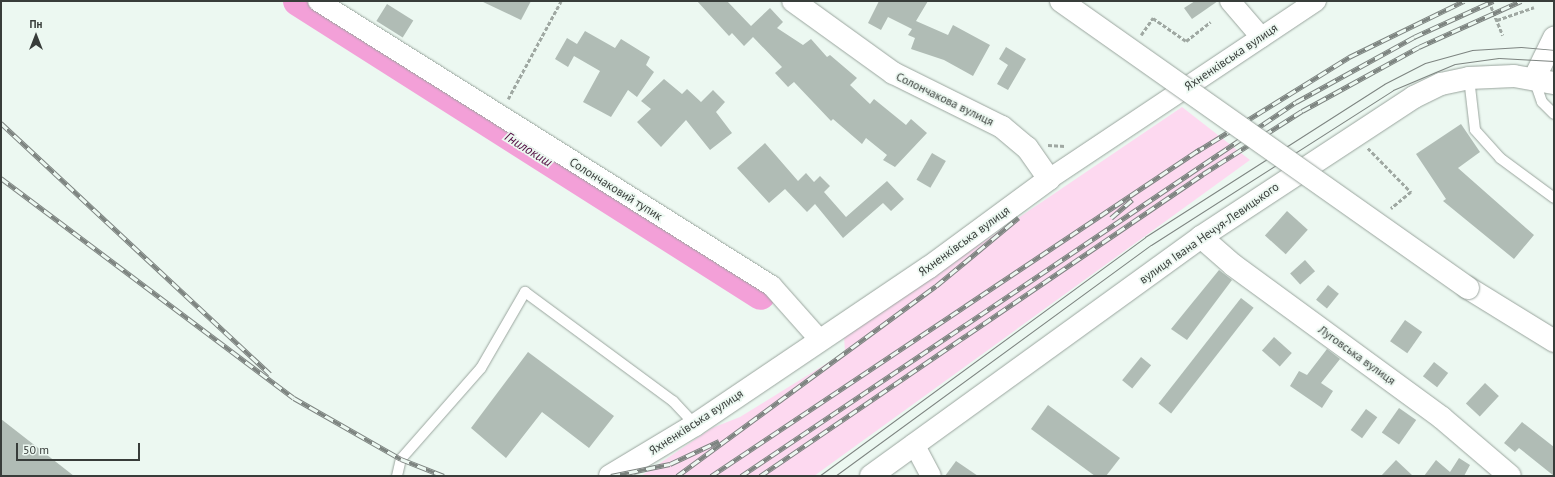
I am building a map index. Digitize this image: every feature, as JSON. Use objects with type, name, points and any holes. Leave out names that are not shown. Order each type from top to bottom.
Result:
[{"type":"main road","name":"Солончакова вулиця","points":[[793,1],[893,73],[1002,127],[1027,148],[1049,179]]},
{"type":"main road","points":[[1061,1],[1468,288],[1554,341]]},
{"type":"main road","points":[[1544,81],[1551,49]]},
{"type":"main road","name":"вулиця Івана Нечуя-Левицького","points":[[871,476],[1201,238],[1391,110],[1441,84],[1469,78],[1544,81]]},
{"type":"main road","name":"Яхненківська вулиця","points":[[610,476],[695,425],[928,268],[1049,179]]},
{"type":"main road","name":"Луговська вулиця","points":[[1201,238],[1442,418],[1510,476]]},
{"type":"street","name":"Солончаковий тупик","points":[[318,1],[772,286],[820,340]]},
{"type":"street","points":[[1230,1],[1261,37]]},
{"type":"street","name":"Яхненківська вулиця","points":[[1049,179],[1316,1]]},
{"type":"street","points":[[914,444],[930,476]]},
{"type":"lane","points":[[1469,78],[1475,130],[1500,158],[1554,198]]},
{"type":"lane","points":[[1544,81],[1542,102],[1554,114]]},
{"type":"lane","points":[[397,476],[401,458],[481,368],[525,292],[673,401],[695,425]]},
{"type":"path","points":[[499,116],[555,18],[561,1]]},
{"type":"path","points":[[1489,1],[1503,36]]},
{"type":"path","points":[[1497,20],[1534,7]]},
{"type":"path","points":[[1139,37],[1153,18],[1186,41],[1210,22]]},
{"type":"path","points":[[1363,143],[1411,192],[1391,208]]},
{"type":"path","points":[[1043,144],[1069,146]]},
{"type":"shaded area","points":[[1182,107],[1250,160],[814,476],[641,476],[712,428],[740,417],[845,352],[844,336]]},
{"type":"building","points":[[481,1],[531,1],[521,20]]},
{"type":"building","points":[[697,1],[727,1],[751,26],[770,8],[783,22],[777,28],[803,45],[811,39],[827,57],[830,55],[857,78],[850,85],[870,104],[874,99],[906,125],[911,119],[927,133],[895,167],[883,160],[887,155],[866,138],[862,144],[833,119],[831,121],[794,82],[788,87],[775,73],[782,67],[753,37],[744,46],[732,33],[729,36]]},
{"type":"building","points":[[879,1],[928,1],[916,21],[948,35],[953,25],[990,45],[973,76],[944,60],[911,49],[915,38],[908,35],[912,29],[888,17],[881,30],[868,23]]},
{"type":"building","points":[[1195,1],[1218,1],[1192,19],[1184,8]]},
{"type":"building","points":[[387,4],[413,20],[403,37],[376,21]]},
{"type":"building","points":[[585,31],[615,48],[621,39],[650,57],[646,65],[654,72],[637,97],[628,90],[611,117],[583,102],[600,71],[574,56],[568,67],[555,59],[567,38],[577,44]]},
{"type":"building","points":[[1006,47],[1026,59],[1008,90],[997,84],[1008,65],[999,59]]},
{"type":"building","points":[[664,79],[682,94],[687,89],[701,102],[713,90],[725,102],[716,112],[732,133],[710,150],[686,120],[661,147],[637,122],[651,109],[641,101]]},
{"type":"building","points":[[1461,124],[1480,152],[1458,168],[1534,235],[1514,259],[1443,201],[1446,199],[1416,154]]},
{"type":"building","points":[[765,143],[798,181],[806,173],[814,182],[820,176],[830,186],[824,192],[846,217],[887,181],[904,199],[891,211],[883,203],[843,238],[815,204],[807,212],[785,189],[769,203],[737,168]]},
{"type":"building","points":[[932,153],[946,161],[930,188],[916,180]]},
{"type":"building","points":[[1287,211],[1308,230],[1286,254],[1265,236]]},
{"type":"building","points":[[1305,260],[1315,271],[1300,285],[1290,273]]},
{"type":"building","points":[[1219,270],[1232,280],[1187,340],[1171,329]]},
{"type":"building","points":[[1328,285],[1339,294],[1327,309],[1316,300]]},
{"type":"building","points":[[1241,298],[1254,308],[1171,413],[1159,404]]},
{"type":"building","points":[[1405,320],[1422,332],[1407,353],[1390,341]]},
{"type":"building","points":[[1274,337],[1292,353],[1280,366],[1262,350]]},
{"type":"building","points":[[1327,349],[1340,359],[1321,383],[1333,391],[1322,408],[1290,386],[1299,371],[1307,375]]},
{"type":"building","points":[[528,352],[614,416],[589,448],[542,412],[506,458],[471,428]]},
{"type":"building","points":[[1141,357],[1151,365],[1132,388],[1122,380]]},
{"type":"building","points":[[1434,362],[1448,373],[1437,387],[1423,376]]},
{"type":"building","points":[[1485,383],[1499,396],[1480,416],[1466,403]]},
{"type":"building","points":[[1048,405],[1120,458],[1106,476],[1095,476],[1031,429]]},
{"type":"building","points":[[1399,408],[1416,420],[1399,445],[1382,433]]},
{"type":"building","points":[[1366,409],[1377,417],[1362,438],[1351,430]]},
{"type":"building","points":[[1,419],[74,476],[1,476]]},
{"type":"building","points":[[1522,422],[1554,447],[1554,476],[1519,448],[1515,452],[1504,443]]},
{"type":"building","points":[[1459,458],[1470,465],[1464,476],[1424,476],[1436,460],[1450,472]]},
{"type":"building","points":[[1396,460],[1413,476],[1381,476]]},
{"type":"building","points":[[956,461],[978,476],[945,476]]},
{"type":"waterway","name":"Гнилокиш","points":[[298,1],[761,295]]},
{"type":"tram line","points":[[819,476],[1145,237],[1384,84],[1425,63],[1472,50],[1521,47],[1554,50]]},
{"type":"tram line","points":[[835,476],[1151,245],[1393,90],[1455,64],[1499,58],[1554,61]]},
{"type":"railway","points":[[1196,152],[1349,57],[1464,1]]},
{"type":"railway","points":[[741,476],[1296,102],[1414,37],[1493,1]]},
{"type":"railway","points":[[760,476],[1203,174],[1302,111],[1419,47],[1521,1]]},
{"type":"railway","points":[[1,123],[270,374]]},
{"type":"railway","points":[[711,476],[1200,149]]},
{"type":"railway","points":[[1,178],[294,398],[401,459],[444,476]]},
{"type":"railway","points":[[1111,218],[1132,200]]},
{"type":"railway","points":[[677,476],[936,286],[1018,218]]},
{"type":"railway","points":[[611,476],[670,464],[719,441]]}]
